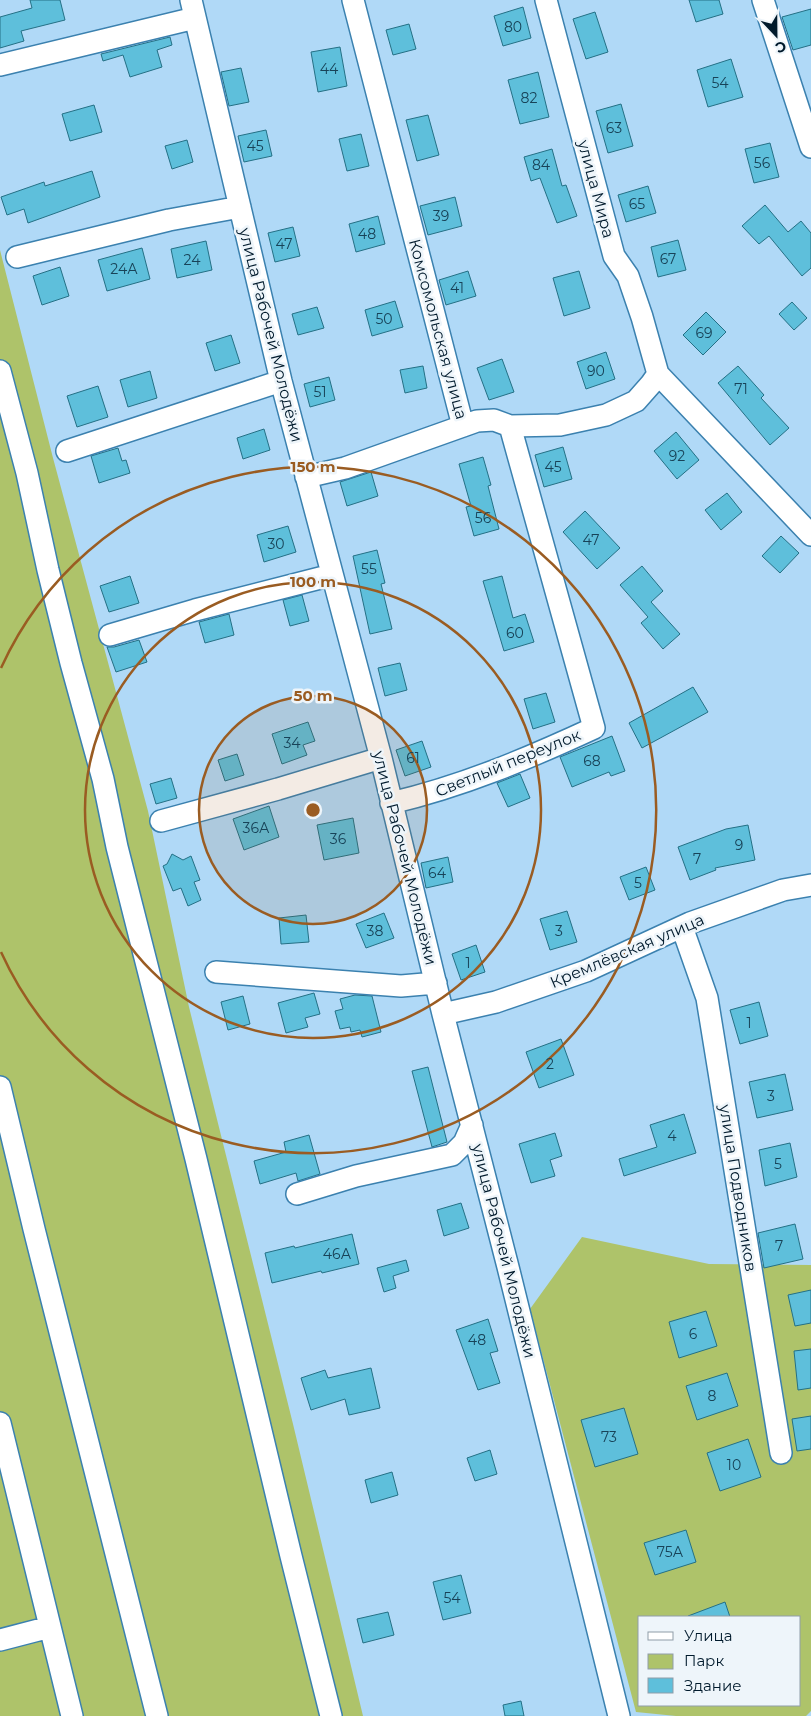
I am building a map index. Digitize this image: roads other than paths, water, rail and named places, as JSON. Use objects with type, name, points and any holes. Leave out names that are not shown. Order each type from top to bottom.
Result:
[{"type":"street","name":"Комсомольская улица","points":[[353,0],[462,426],[477,421],[494,420],[510,426],[560,426],[606,415],[636,401],[658,374]]},
{"type":"street","name":"улица Мира","points":[[546,0],[614,256],[628,276],[658,374]]},
{"type":"street","points":[[764,0],[811,147]]},
{"type":"street","points":[[0,65],[193,9]]},
{"type":"street","name":"улица Рабочей Молодёжи","points":[[193,9],[281,381],[381,758],[443,1014],[619,1716]]},
{"type":"street","points":[[16,257],[169,220],[240,208]]},
{"type":"street","points":[[0,370],[66,644],[103,779],[140,939],[196,1159],[331,1716]]},
{"type":"street","points":[[658,374],[811,535]]},
{"type":"street","points":[[66,451],[281,381]]},
{"type":"street","points":[[306,477],[345,468],[462,426]]},
{"type":"street","name":"Светлый переулок","points":[[391,803],[429,794],[478,778],[594,728],[510,426]]},
{"type":"street","points":[[110,635],[195,610],[332,575]]},
{"type":"street","points":[[161,821],[381,758]]},
{"type":"street","name":"Кремлёвская улица","points":[[443,1014],[496,1002],[586,971],[682,927],[784,890],[811,885]]},
{"type":"street","name":"улица Подводников","points":[[682,927],[707,998],[780,1453]]},
{"type":"street","points":[[216,972],[401,986],[436,983]]},
{"type":"street","points":[[0,1087],[156,1716]]},
{"type":"street","points":[[297,1194],[356,1176],[452,1155],[464,1143],[472,1125]]},
{"type":"street","points":[[0,1423],[72,1716]]},
{"type":"street","points":[[0,1640],[50,1627]]}]
